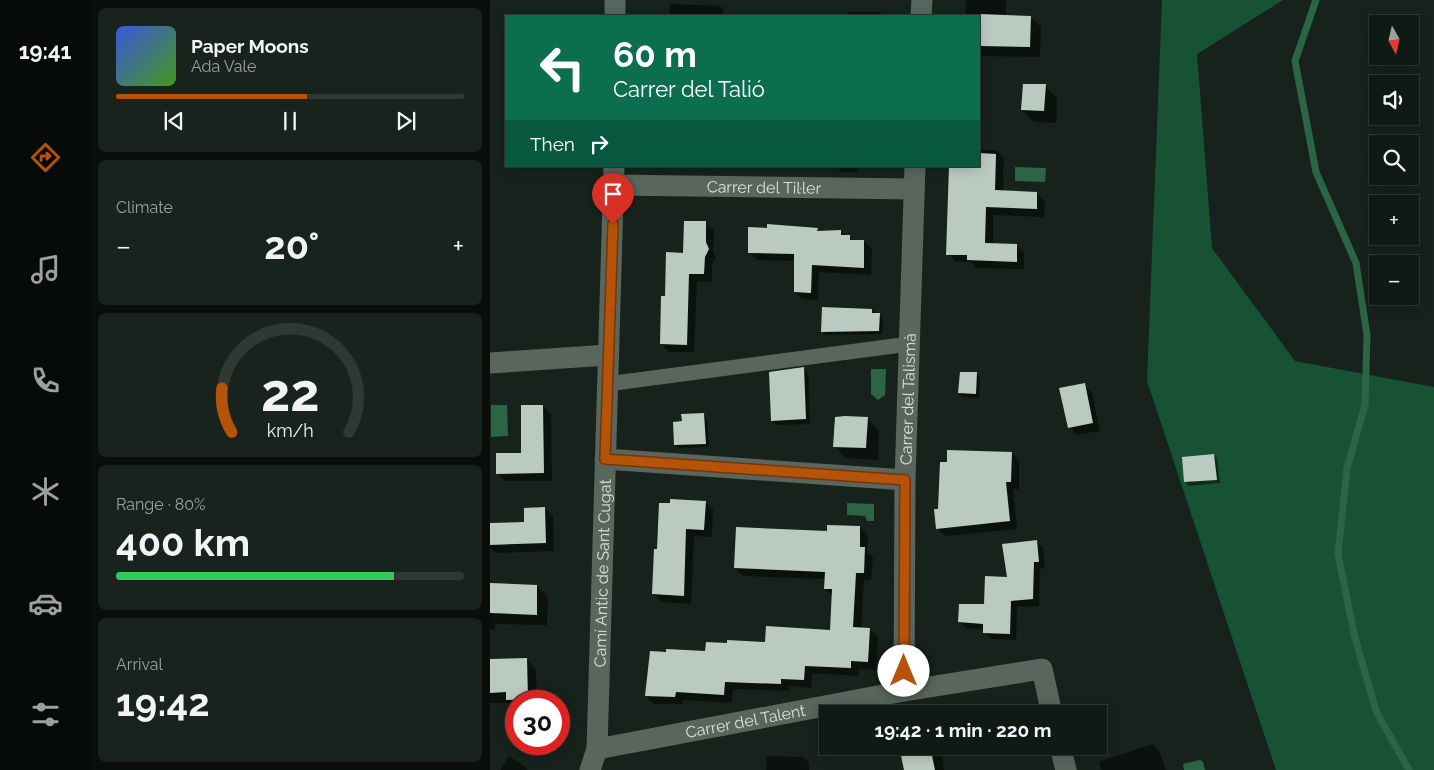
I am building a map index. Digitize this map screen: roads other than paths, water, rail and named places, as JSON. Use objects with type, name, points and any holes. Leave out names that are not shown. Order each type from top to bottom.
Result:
[{"type":"street","points":[[615,0],[615,15]]},
{"type":"street","points":[[922,0],[922,15]]},
{"type":"street","name":"Carrer del Talismà","points":[[904,690],[905,480],[915,167]]},
{"type":"street","name":"Carrer del Til·ler","points":[[614,176],[914,189]]},
{"type":"street","name":"Camí Antic de Sant Cugat","points":[[590,770],[597,749],[614,176]]},
{"type":"street","points":[[607,384],[909,344]]},
{"type":"street","points":[[490,363],[608,355]]},
{"type":"street","points":[[605,459],[905,480]]},
{"type":"street","name":"Carrer del Talent","points":[[597,749],[904,690],[1042,669],[1050,705]]},
{"type":"street","points":[[1062,755],[1066,770]]},
{"type":"waterway","points":[[1316,0],[1295,61],[1316,172],[1356,263],[1367,335],[1365,405],[1347,468],[1338,554],[1355,638],[1376,711],[1409,770]]}]
